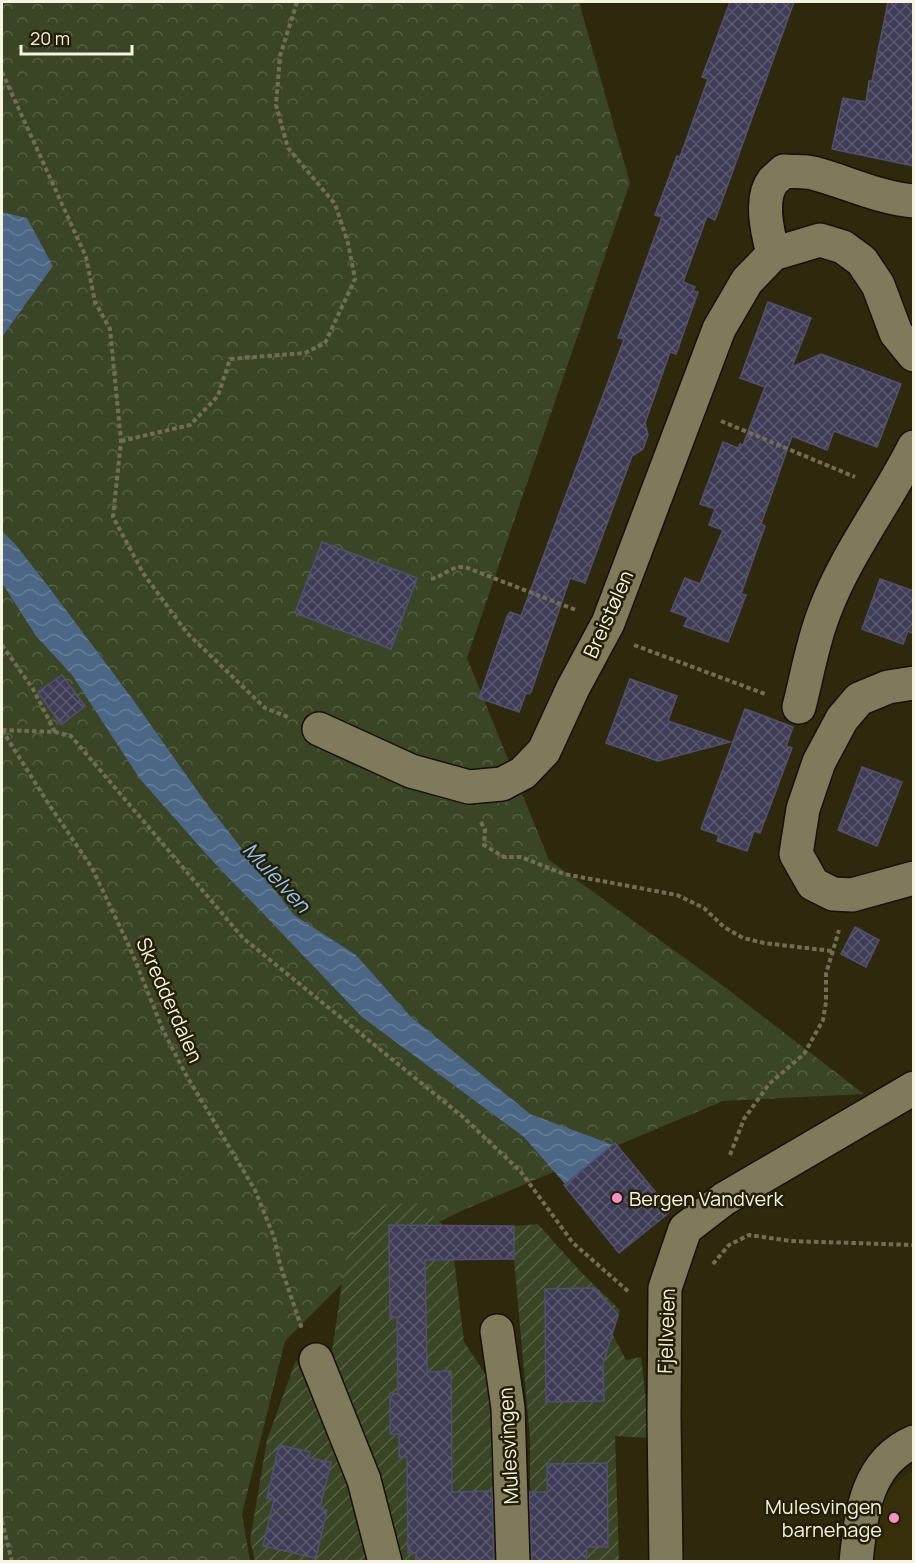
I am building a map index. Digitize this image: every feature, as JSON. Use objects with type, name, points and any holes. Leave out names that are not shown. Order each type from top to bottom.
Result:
[{"type":"street","points":[[773,254],[765,210],[772,182],[784,171],[810,172],[896,200],[914,201]]},
{"type":"street","name":"Breistølen","points":[[319,729],[411,771],[469,787],[502,784],[523,772],[544,751],[573,688],[605,628],[719,329],[747,281],[773,254],[820,240],[843,247],[862,261],[878,285],[896,333],[914,355]]},
{"type":"street","points":[[799,707],[808,674],[811,651],[824,612],[856,546],[914,447]]},
{"type":"street","points":[[914,683],[888,687],[859,699],[842,719],[819,762],[803,809],[796,854],[813,884],[833,894],[852,895],[914,878]]},
{"type":"street","name":"Fjellveien","points":[[666,1562],[664,1288],[685,1229],[724,1199],[914,1088]]},
{"type":"street","name":"Mulesvingen","points":[[497,1331],[508,1408],[513,1562]]},
{"type":"street","points":[[316,1360],[364,1480],[385,1562]]},
{"type":"street","points":[[856,1562],[861,1518],[871,1484],[880,1468],[891,1456],[914,1442]]},
{"type":"path","points":[[121,441],[190,425],[218,396],[230,359],[305,353],[325,343],[355,279],[348,243],[335,204],[288,148],[276,105],[280,56],[297,2]]},
{"type":"path","points":[[2,72],[86,257],[95,302],[110,329],[121,441],[113,517],[142,573],[187,633],[265,708],[319,729]]},
{"type":"path","points":[[718,420],[862,480]]},
{"type":"path","points":[[431,579],[441,577],[447,570],[456,566],[465,567],[605,628],[799,707]]},
{"type":"path","points":[[2,645],[33,689],[55,732]]},
{"type":"path","points":[[2,730],[55,732],[70,736],[243,938],[463,1117],[521,1172],[573,1243],[664,1322]]},
{"type":"path","name":"Skredderdalen","points":[[2,730],[92,868],[130,948],[163,1030],[185,1073],[255,1190],[274,1238],[297,1317],[316,1360]]},
{"type":"path","points":[[469,787],[484,830],[484,845],[504,857],[521,857],[564,874],[677,895],[704,908],[724,927],[743,938],[764,943],[832,951]]},
{"type":"path","points":[[724,1199],[731,1150],[744,1119],[769,1084],[804,1054],[823,1020],[826,1002],[826,974],[852,895]]},
{"type":"path","points":[[711,1266],[729,1245],[749,1235],[791,1241],[914,1245]]},
{"type":"path","points":[[2,1521],[12,1562]]},
{"type":"shaded area","name":"Mulesvingen barnehage","points":[[913,1471],[913,1561],[870,1562],[877,1502],[900,1479]]},
{"type":"green space","points":[[2,2],[579,2],[630,183],[467,658],[549,860],[722,985],[864,1094],[723,1101],[461,1211],[366,1260],[285,1341],[242,1514],[250,1561],[2,1561],[2,337],[53,266],[27,218],[2,212]]},
{"type":"green space","points":[[421,1203],[451,1234],[464,1342],[492,1384],[501,1561],[396,1561],[380,1497],[332,1351],[348,1243],[376,1204]]},
{"type":"green space","points":[[538,1224],[579,1270],[620,1310],[613,1335],[626,1360],[641,1357],[650,1438],[615,1436],[619,1561],[530,1561],[530,1438],[514,1259],[514,1226]]},
{"type":"green space","points":[[296,1360],[352,1486],[375,1561],[255,1561],[250,1540],[267,1440]]},
{"type":"water","points":[[2,212],[27,218],[53,266],[2,337]]},
{"type":"water","points":[[2,531],[51,590],[206,803],[294,915],[356,955],[410,1016],[530,1114],[616,1146],[565,1184],[524,1137],[362,1017],[207,855],[140,779],[72,675],[36,636],[2,583]]},
{"type":"building","points":[[730,2],[794,2],[715,220],[707,216],[683,282],[695,287],[693,291],[698,292],[676,354],[670,352],[645,423],[648,435],[643,449],[632,456],[585,583],[570,578],[531,692],[526,693],[519,712],[479,698],[507,617],[510,612],[521,616],[624,339],[618,338],[662,217],[655,215],[677,156],[680,157],[708,79],[702,77]]},
{"type":"building","points":[[888,2],[914,2],[914,166],[832,149],[843,98],[866,102]]},
{"type":"building","points":[[768,302],[811,318],[792,367],[821,354],[901,384],[877,447],[834,431],[827,450],[792,436],[761,524],[765,526],[741,594],[746,595],[728,642],[684,626],[688,617],[671,611],[685,578],[700,584],[723,530],[709,525],[715,509],[700,504],[723,442],[738,448],[740,444],[743,445],[765,387],[740,378]]},
{"type":"building","points":[[322,542],[417,578],[391,649],[295,613]]},
{"type":"building","points":[[880,579],[914,591],[914,634],[908,631],[903,644],[862,629]]},
{"type":"building","points":[[62,675],[85,706],[61,725],[38,692]]},
{"type":"building","points":[[630,679],[677,696],[668,721],[730,742],[658,761],[606,743]]},
{"type":"building","points":[[745,709],[793,727],[786,746],[792,748],[760,833],[754,831],[747,851],[717,841],[719,835],[701,829]]},
{"type":"building","points":[[862,767],[902,782],[877,846],[838,830]]},
{"type":"building","points":[[855,927],[879,940],[866,967],[841,954]]},
{"type":"building","name":"Bergen Vandverk","points":[[615,1143],[671,1211],[619,1253],[564,1185]]},
{"type":"building","points":[[389,1225],[514,1226],[514,1259],[425,1260],[427,1372],[451,1371],[452,1492],[492,1491],[494,1562],[416,1562],[416,1553],[408,1553],[407,1457],[399,1457],[399,1434],[390,1434],[390,1393],[398,1394],[397,1317],[390,1318]]},
{"type":"building","points":[[595,1288],[618,1315],[603,1364],[604,1401],[546,1402],[545,1289]]},
{"type":"building","points":[[279,1445],[310,1452],[309,1458],[331,1462],[320,1508],[327,1510],[316,1558],[263,1546],[274,1499],[267,1498]]},
{"type":"building","points":[[607,1463],[608,1547],[587,1547],[586,1562],[532,1562],[529,1492],[547,1492],[547,1464]]},
{"type":"place","name":"Bergen Vandverk","points":[[617,1198]]},
{"type":"place","name":"Mulesvingen barnehage","points":[[894,1518]]},
{"type":"water label","name":"Mulelven","points":[[277,877]]}]
